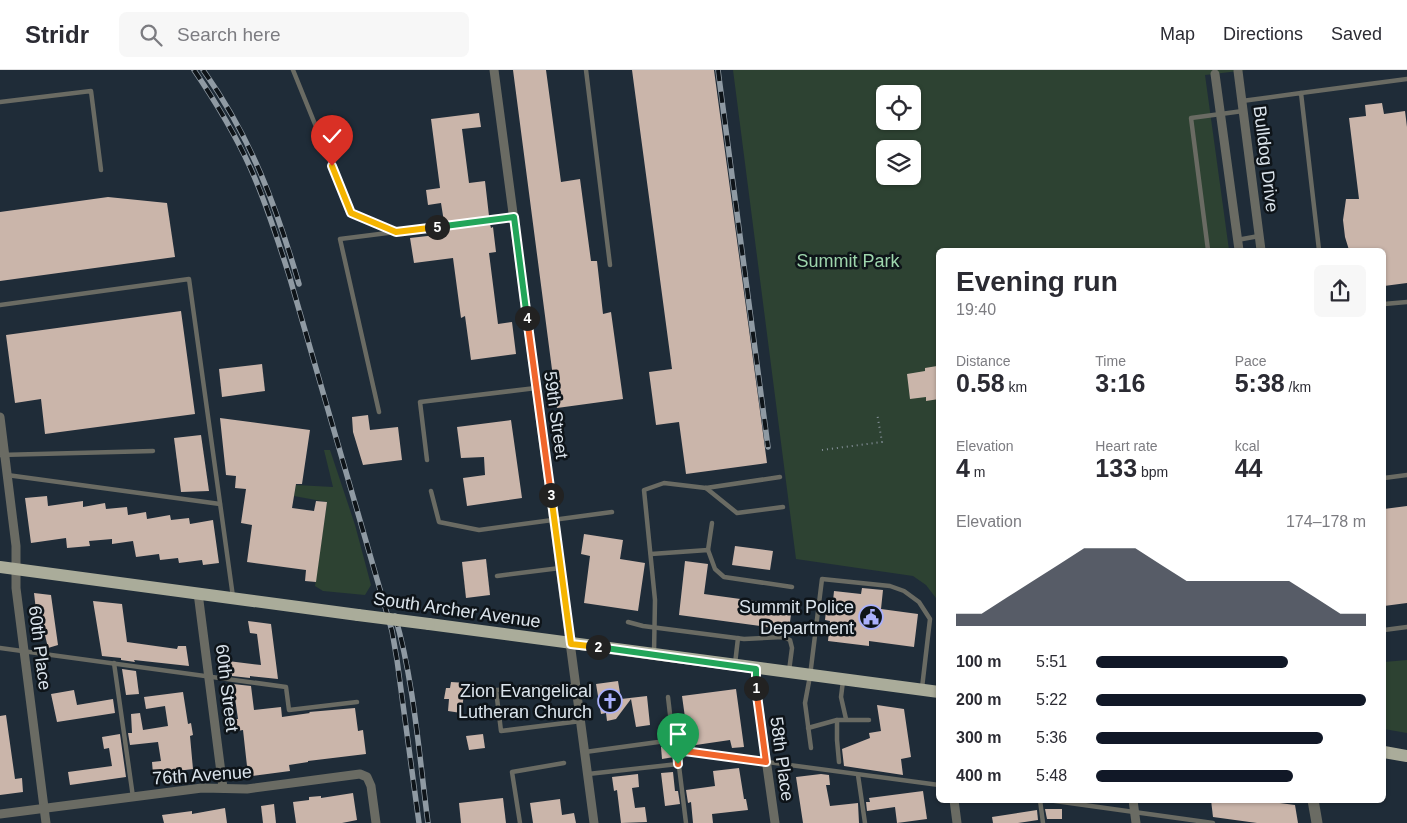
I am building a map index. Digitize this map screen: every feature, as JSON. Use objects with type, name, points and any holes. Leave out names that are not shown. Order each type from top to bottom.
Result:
[{"type":"main road","name":"South Archer Avenue","points":[[0,567],[936,692]]},
{"type":"main road","points":[[1386,752],[1407,756]]},
{"type":"street","name":"59th Street","points":[[494,70],[594,823]]},
{"type":"street","name":"Bulldog Drive","points":[[1238,71],[1261,248]]},
{"type":"street","points":[[1215,74],[1239,248]]},
{"type":"street","name":"60th Place","points":[[0,417],[2,455],[7,476],[16,546],[16,588],[46,823]]},
{"type":"street","name":"60th Street","points":[[198,592],[224,788]]},
{"type":"street","name":"58th Place","points":[[756,669],[756,688],[775,823]]},
{"type":"street","name":"76th Avenue","points":[[0,814],[202,788],[246,789],[360,774],[367,777],[371,786],[376,823]]},
{"type":"street","points":[[954,803],[957,823]]},
{"type":"street","points":[[1132,803],[1136,823]]},
{"type":"street","points":[[1314,803],[1317,823]]},
{"type":"lane","points":[[294,70],[351,213],[396,232]]},
{"type":"lane","points":[[586,70],[610,265]]},
{"type":"lane","points":[[1242,101],[1407,79]]},
{"type":"lane","points":[[0,102],[91,91],[100,170]]},
{"type":"lane","points":[[1301,93],[1319,248]]},
{"type":"lane","points":[[1208,248],[1191,118],[1243,111]]},
{"type":"lane","points":[[379,412],[340,239],[514,217]]},
{"type":"lane","points":[[1238,240],[1259,236]]},
{"type":"lane","points":[[0,305],[188,279],[233,597]]},
{"type":"lane","points":[[1386,304],[1407,302]]},
{"type":"lane","points":[[427,460],[420,402],[536,388]]},
{"type":"lane","points":[[2,455],[153,451]]},
{"type":"lane","points":[[1386,478],[1407,475]]},
{"type":"lane","points":[[7,476],[220,504]]},
{"type":"lane","points":[[654,655],[656,600],[644,490],[664,482],[706,488],[780,477]]},
{"type":"lane","points":[[706,488],[737,513],[783,507]]},
{"type":"lane","points":[[432,491],[439,522],[479,530],[612,512]]},
{"type":"lane","points":[[712,523],[708,550],[715,569],[724,577],[792,587]]},
{"type":"lane","points":[[651,554],[708,550]]},
{"type":"lane","points":[[498,576],[560,568]]},
{"type":"lane","points":[[811,748],[805,703],[822,579],[890,586],[904,591],[919,602],[930,619],[922,690]]},
{"type":"lane","points":[[628,622],[655,628],[744,640],[783,637],[790,640],[792,648],[789,673]]},
{"type":"lane","points":[[1386,630],[1407,627]]},
{"type":"lane","points":[[734,666],[738,638]]},
{"type":"lane","points":[[0,648],[114,662],[286,687],[289,710],[357,702]]},
{"type":"lane","points":[[114,662],[133,796]]},
{"type":"lane","points":[[843,680],[841,697],[846,719]]},
{"type":"lane","points":[[576,686],[496,690],[501,731],[581,721]]},
{"type":"lane","points":[[585,752],[673,740],[668,698]]},
{"type":"lane","points":[[808,728],[837,720],[869,720]]},
{"type":"lane","points":[[837,720],[836,740],[839,762]]},
{"type":"lane","points":[[686,823],[677,750],[936,786]]},
{"type":"lane","points":[[520,823],[512,772],[564,763]]},
{"type":"lane","points":[[588,774],[678,764]]},
{"type":"lane","points":[[858,775],[865,823]]},
{"type":"lane","points":[[1040,803],[1043,823]]},
{"type":"lane","points":[[1068,803],[1213,823]]},
{"type":"path","points":[[822,450],[882,442],[877,413]]},
{"type":"green space","name":"Summit Park","points":[[733,70],[1247,70],[1205,75],[1229,248],[936,248],[936,598],[926,585],[913,576],[796,559]]},
{"type":"green space","points":[[324,450],[330,450],[355,525],[371,585],[365,595],[323,591],[315,586],[327,502],[294,496],[296,485],[333,487]]},
{"type":"green space","points":[[1407,660],[1407,733],[1386,729],[1386,662]]},
{"type":"building","points":[[513,70],[546,70],[561,182],[580,179],[591,261],[597,261],[603,314],[611,312],[623,399],[557,408]]},
{"type":"building","points":[[632,70],[714,70],[767,463],[686,474],[679,422],[656,425],[649,372],[672,369]]},
{"type":"building","points":[[1382,103],[1384,114],[1405,111],[1407,127],[1407,283],[1386,286],[1386,248],[1348,248],[1345,237],[1343,220],[1346,199],[1359,199],[1349,118],[1366,116],[1365,105]]},
{"type":"building","points":[[479,113],[481,127],[462,129],[469,183],[485,181],[489,216],[444,222],[441,203],[428,205],[426,190],[440,188],[431,119]]},
{"type":"building","points":[[108,197],[167,203],[175,257],[0,281],[0,212]]},
{"type":"building","points":[[490,224],[491,228],[493,227],[496,252],[489,253],[498,324],[512,322],[516,354],[471,360],[465,316],[461,318],[453,258],[414,263],[410,238],[445,234],[445,230]]},
{"type":"building","points":[[181,311],[195,414],[45,434],[41,399],[15,403],[6,335]]},
{"type":"building","points":[[262,364],[265,391],[222,397],[219,369]]},
{"type":"building","points":[[936,366],[936,399],[926,401],[926,397],[910,399],[907,374],[925,371],[925,368]]},
{"type":"building","points":[[368,415],[370,430],[398,427],[402,460],[363,465],[353,432],[352,417]]},
{"type":"building","points":[[220,418],[310,430],[302,484],[296,484],[292,508],[314,511],[316,501],[327,502],[316,582],[305,581],[306,570],[247,562],[252,525],[241,523],[246,489],[235,488],[236,476],[226,475]]},
{"type":"building","points":[[511,420],[522,498],[467,506],[463,478],[485,475],[484,457],[461,458],[457,427]]},
{"type":"building","points":[[201,435],[209,491],[181,492],[174,438]]},
{"type":"building","points":[[47,496],[48,506],[83,501],[83,507],[105,503],[106,509],[127,507],[128,515],[146,512],[147,519],[170,515],[171,520],[189,518],[190,524],[213,520],[219,563],[203,565],[202,560],[179,563],[178,558],[160,560],[159,554],[136,557],[133,541],[112,544],[112,539],[89,541],[90,546],[67,548],[66,538],[31,543],[25,498]]},
{"type":"building","points":[[1407,506],[1407,603],[1386,606],[1386,509]]},
{"type":"building","points":[[584,534],[623,540],[620,559],[645,563],[638,611],[584,603],[590,556],[581,554]]},
{"type":"building","points":[[735,546],[773,551],[770,570],[732,565]]},
{"type":"building","points":[[486,559],[490,595],[466,598],[462,562]]},
{"type":"building","points":[[685,561],[708,564],[704,594],[792,606],[789,630],[679,615]]},
{"type":"building","name":"Summit Police Department","points":[[862,588],[883,590],[881,609],[918,614],[914,647],[869,641],[869,646],[828,641],[830,621],[825,620],[826,611],[832,611],[834,591],[861,594]]},
{"type":"building","points":[[34,593],[51,595],[58,645],[48,648],[45,635],[39,636]]},
{"type":"building","points":[[93,601],[122,604],[127,642],[177,649],[178,646],[186,646],[189,666],[134,660],[135,662],[102,656]]},
{"type":"building","points":[[248,621],[271,624],[278,679],[232,676],[232,674],[227,673],[228,661],[261,665],[257,634],[250,633]]},
{"type":"building","points":[[122,669],[136,671],[139,694],[126,695]]},
{"type":"building","points":[[618,681],[621,699],[647,696],[650,725],[636,727],[631,699],[616,719],[607,721],[606,713],[601,714],[596,684]]},
{"type":"building","points":[[451,682],[466,683],[461,713],[448,711],[449,699],[444,699],[446,688],[450,688]]},
{"type":"building","points":[[233,684],[251,686],[254,710],[281,707],[282,717],[309,712],[355,708],[358,731],[363,730],[366,754],[308,761],[289,765],[290,771],[245,777],[243,767],[247,766],[243,730],[237,731],[235,719],[238,719]]},
{"type":"building","points":[[736,689],[744,747],[732,748],[730,740],[689,746],[682,696]]},
{"type":"building","points":[[74,690],[77,705],[113,699],[115,713],[57,722],[51,694]]},
{"type":"building","points":[[183,692],[188,724],[191,723],[193,735],[190,736],[193,769],[153,774],[152,762],[161,761],[158,742],[130,745],[128,733],[132,733],[131,714],[140,713],[143,730],[168,726],[165,706],[146,709],[144,697]]},
{"type":"building","points":[[877,705],[904,709],[911,757],[901,759],[903,775],[844,766],[842,749],[870,738],[869,733],[881,731]]},
{"type":"building","points":[[6,715],[15,779],[22,778],[23,792],[0,795],[0,716]]},
{"type":"building","points":[[120,734],[126,777],[70,785],[68,772],[112,766],[109,748],[104,749],[102,737]]},
{"type":"building","points":[[483,734],[485,748],[469,750],[466,736]]},
{"type":"building","points":[[672,746],[674,757],[662,759],[661,747]]},
{"type":"building","points":[[739,768],[744,799],[746,799],[748,810],[712,814],[713,823],[693,823],[691,802],[688,803],[686,790],[715,786],[713,771]]},
{"type":"building","points":[[673,772],[675,791],[678,791],[680,804],[665,806],[661,773]]},
{"type":"building","points":[[638,774],[639,787],[632,788],[635,808],[645,807],[647,822],[621,823],[617,790],[614,791],[612,777]]},
{"type":"building","points":[[829,775],[830,785],[826,785],[830,806],[858,803],[859,823],[803,823],[796,777]]},
{"type":"building","points":[[923,791],[927,819],[897,823],[895,807],[867,811],[866,802],[870,802],[869,798]]},
{"type":"building","points":[[353,793],[357,820],[342,823],[296,823],[293,802],[309,800],[309,797],[321,796],[321,798]]},
{"type":"building","points":[[503,798],[506,823],[461,823],[459,803]]},
{"type":"building","points":[[560,799],[562,815],[574,813],[576,823],[533,823],[530,803]]},
{"type":"building","points":[[1211,803],[1280,803],[1295,805],[1298,823],[1257,823],[1213,817]]},
{"type":"building","points":[[274,804],[276,823],[263,823],[261,806]]},
{"type":"building","points":[[225,808],[227,823],[164,823],[162,815],[192,811],[192,814]]},
{"type":"building","points":[[1045,809],[1062,809],[1062,819],[1047,819]]},
{"type":"building","points":[[1037,810],[1038,820],[1018,823],[993,823],[992,817]]},
{"type":"railway","points":[[194,70],[224,117],[250,167],[289,275],[392,631],[419,823]]},
{"type":"railway","points":[[203,70],[235,121],[260,173],[281,227],[299,284]]},
{"type":"railway","points":[[718,70],[768,447]]},
{"type":"railway","points":[[395,616],[407,666],[428,823]]},
{"type":"place","name":"Summit Police Department","points":[[871,617]]},
{"type":"place","name":"Zion Evangelical Lutheran Church","points":[[610,701]]},
{"type":"route","points":[[332,166],[351,213],[396,232],[514,217],[571,644],[756,669],[756,688],[766,762],[677,750],[678,764]]}]
